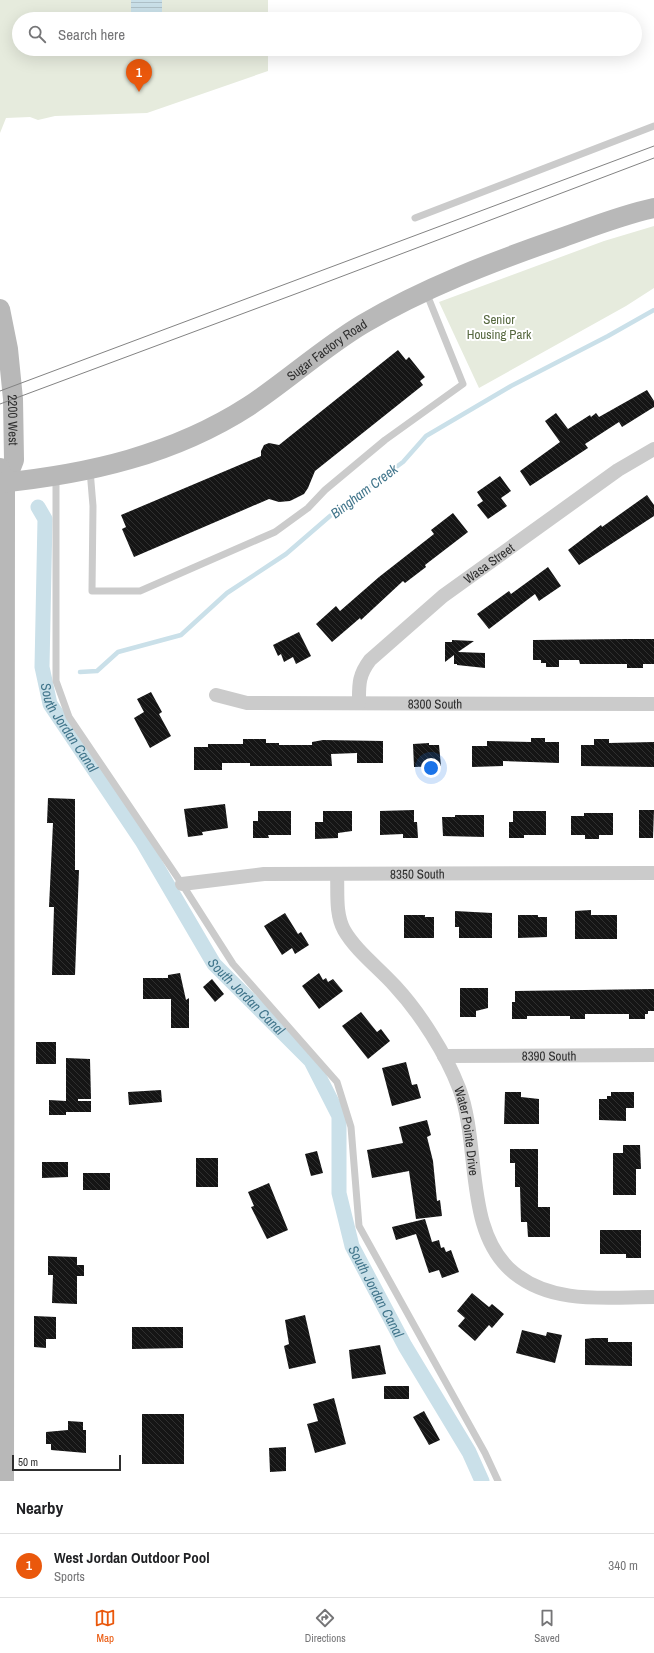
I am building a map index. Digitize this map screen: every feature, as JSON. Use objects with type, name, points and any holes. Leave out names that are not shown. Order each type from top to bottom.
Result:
[{"type":"street","name":"Sugar Factory Road","points":[[2,478],[56,475],[90,470],[154,453],[213,426],[262,396],[363,324],[426,292],[513,255],[629,215],[654,208]]},
{"type":"street","name":"2200 West","points":[[0,309],[8,349],[13,399],[14,460],[2,478],[2,1349],[4,1481]]},
{"type":"street","name":"Wasa Street","points":[[358,703],[358,685],[361,672],[370,660],[443,596],[618,470],[654,449]]},
{"type":"street","name":"8300 South","points":[[216,695],[247,703],[654,704]]},
{"type":"street","name":"8350 South","points":[[182,884],[264,874],[654,873]]},
{"type":"street","name":"Water Pointe Drive","points":[[337,874],[339,914],[344,930],[408,1002],[444,1056],[459,1088],[465,1107],[482,1221],[500,1258],[520,1277],[532,1285],[552,1293],[576,1297],[654,1297]]},
{"type":"street","name":"8390 South","points":[[444,1056],[654,1055]]},
{"type":"lane","points":[[415,218],[654,126]]},
{"type":"lane","points":[[90,470],[93,506],[92,591],[140,591],[275,532],[308,508],[325,490],[385,440],[463,384],[426,292]]},
{"type":"lane","points":[[56,475],[56,681],[69,716],[182,884],[232,964],[337,1082],[351,1127],[359,1226],[485,1453],[498,1481]]},
{"type":"green space","points":[[0,0],[268,0],[268,12],[12,12],[12,56],[268,56],[268,71],[147,113],[55,116],[38,120],[30,117],[6,118],[0,133]]},
{"type":"green space","name":"Senior Housing Park","points":[[654,226],[654,288],[626,306],[479,388],[439,302],[604,241]]},
{"type":"water","points":[[131,0],[162,0],[162,12],[131,12]]},
{"type":"building","points":[[398,350],[406,360],[409,357],[425,377],[420,381],[423,385],[315,471],[304,494],[290,501],[279,502],[269,499],[134,557],[122,529],[126,527],[121,515],[261,456],[261,451],[264,445],[269,443],[279,445]]},
{"type":"building","points":[[647,390],[654,401],[654,407],[622,427],[619,422],[585,444],[588,448],[530,486],[520,471],[560,442],[545,421],[556,413],[568,429],[590,415],[591,417],[596,413],[599,417]]},
{"type":"building","points":[[500,476],[511,491],[501,498],[507,506],[488,519],[477,505],[483,501],[477,492]]},
{"type":"building","points":[[647,495],[654,505],[654,516],[579,565],[568,550],[601,525],[602,527]]},
{"type":"building","points":[[453,513],[468,532],[425,565],[426,567],[405,583],[403,581],[361,620],[360,618],[332,642],[316,624],[336,606],[340,611],[379,577],[434,534],[431,530]]},
{"type":"building","points":[[548,567],[561,586],[539,601],[535,594],[489,629],[477,614],[509,591],[511,594]]},
{"type":"building","points":[[299,632],[311,656],[296,664],[293,657],[284,662],[281,654],[278,656],[273,645]]},
{"type":"building","points":[[654,639],[654,664],[643,664],[643,668],[627,668],[627,664],[580,664],[579,660],[559,660],[559,667],[546,667],[546,663],[541,663],[541,660],[533,660],[533,640]]},
{"type":"building","points":[[452,640],[474,641],[458,652],[485,653],[485,668],[454,664],[454,655],[445,662],[445,642],[452,642]]},
{"type":"building","points":[[151,692],[162,712],[159,714],[171,736],[150,748],[134,718],[144,712],[137,699]]},
{"type":"building","points":[[531,738],[545,738],[545,742],[559,742],[559,763],[503,761],[503,766],[472,767],[472,746],[487,746],[487,741],[531,742]]},
{"type":"building","points":[[243,739],[266,739],[266,743],[279,743],[279,745],[312,745],[312,742],[323,740],[383,741],[383,763],[357,763],[357,753],[331,754],[332,766],[250,766],[250,763],[222,763],[222,770],[194,770],[194,747],[208,747],[208,744],[243,744]]},
{"type":"building","points":[[594,739],[609,739],[609,743],[654,742],[654,767],[581,766],[581,745],[594,745]]},
{"type":"building","points":[[429,743],[429,745],[439,745],[441,766],[414,767],[413,744]]},
{"type":"building","points":[[48,798],[75,799],[75,870],[79,870],[75,975],[52,975],[54,907],[49,907],[53,823],[47,823]]},
{"type":"building","points":[[225,804],[228,828],[202,832],[203,835],[188,837],[184,809]]},
{"type":"building","points":[[414,810],[414,822],[417,822],[418,838],[403,838],[403,834],[380,835],[380,811]]},
{"type":"building","points":[[639,810],[654,810],[653,838],[639,838]]},
{"type":"building","points":[[258,811],[291,811],[291,835],[268,835],[269,838],[253,838],[253,821],[258,821]]},
{"type":"building","points":[[323,811],[352,811],[352,831],[338,833],[338,838],[315,839],[315,822],[323,822]]},
{"type":"building","points":[[513,811],[546,811],[546,835],[524,835],[524,838],[509,838],[509,822],[513,822]]},
{"type":"building","points":[[584,813],[613,813],[613,835],[599,835],[599,839],[585,839],[585,835],[571,835],[571,816],[584,816]]},
{"type":"building","points":[[455,815],[484,815],[484,837],[443,836],[442,817],[455,817]]},
{"type":"building","points":[[591,910],[591,915],[617,915],[617,939],[575,939],[575,911]]},
{"type":"building","points":[[455,911],[492,913],[492,938],[459,938],[459,927],[455,927]]},
{"type":"building","points":[[285,913],[298,934],[301,932],[309,945],[295,954],[292,948],[282,955],[264,926]]},
{"type":"building","points":[[404,915],[425,915],[425,917],[434,917],[434,938],[404,938]]},
{"type":"building","points":[[518,915],[538,915],[538,917],[547,917],[547,937],[518,938]]},
{"type":"building","points":[[180,973],[186,1000],[189,998],[189,1028],[171,1028],[171,999],[143,999],[143,978],[168,978],[168,975]]},
{"type":"building","points":[[319,973],[323,980],[326,978],[328,982],[333,979],[343,991],[319,1009],[302,986]]},
{"type":"building","points":[[212,979],[224,994],[215,1002],[203,987]]},
{"type":"building","points":[[460,988],[488,988],[488,1008],[476,1011],[476,1017],[460,1017]]},
{"type":"building","points":[[654,989],[654,1011],[648,1011],[648,1014],[645,1014],[645,1019],[629,1019],[629,1014],[585,1014],[585,1019],[570,1019],[570,1016],[527,1016],[527,1019],[512,1019],[512,1002],[515,1002],[515,991]]},
{"type":"building","points":[[361,1012],[377,1032],[381,1029],[390,1041],[368,1059],[342,1026]]},
{"type":"building","points":[[36,1042],[56,1042],[56,1064],[36,1064]]},
{"type":"building","points":[[66,1058],[90,1059],[91,1099],[78,1099],[78,1101],[91,1101],[91,1112],[66,1112],[66,1115],[49,1115],[49,1100],[66,1101]]},
{"type":"building","points":[[406,1062],[412,1085],[417,1084],[421,1098],[392,1106],[382,1068]]},
{"type":"building","points":[[161,1090],[162,1102],[129,1105],[128,1092]]},
{"type":"building","points":[[505,1092],[521,1092],[521,1097],[539,1099],[539,1124],[504,1124]]},
{"type":"building","points":[[611,1092],[634,1092],[634,1108],[626,1108],[626,1121],[599,1120],[599,1099],[607,1099],[607,1096],[611,1096]]},
{"type":"building","points":[[427,1120],[431,1135],[427,1137],[433,1161],[437,1201],[440,1200],[442,1216],[416,1219],[409,1171],[372,1178],[367,1150],[403,1143],[399,1127]]},
{"type":"building","points":[[623,1145],[640,1145],[641,1169],[636,1169],[636,1195],[613,1195],[613,1153],[623,1153]]},
{"type":"building","points":[[510,1149],[538,1149],[538,1207],[550,1207],[550,1237],[528,1237],[527,1222],[521,1222],[520,1187],[515,1187],[515,1163],[510,1163]]},
{"type":"building","points":[[317,1151],[323,1173],[311,1176],[305,1154]]},
{"type":"building","points":[[196,1158],[218,1158],[218,1187],[196,1187]]},
{"type":"building","points":[[42,1162],[68,1162],[68,1177],[42,1178]]},
{"type":"building","points":[[83,1173],[110,1173],[110,1190],[83,1190]]},
{"type":"building","points":[[269,1183],[288,1230],[267,1239],[251,1207],[254,1206],[248,1192]]},
{"type":"building","points":[[425,1219],[432,1242],[439,1240],[441,1248],[444,1247],[446,1252],[451,1250],[459,1272],[442,1278],[439,1270],[429,1273],[416,1234],[396,1240],[392,1227]]},
{"type":"building","points":[[600,1230],[641,1230],[641,1258],[626,1258],[626,1254],[600,1254]]},
{"type":"building","points":[[48,1256],[77,1257],[77,1265],[84,1265],[84,1276],[77,1276],[77,1304],[52,1303],[53,1275],[48,1275]]},
{"type":"building","points":[[472,1293],[489,1307],[492,1304],[504,1314],[492,1328],[489,1325],[475,1341],[458,1326],[465,1318],[457,1311]]},
{"type":"building","points":[[305,1315],[316,1363],[289,1369],[284,1346],[289,1344],[285,1320]]},
{"type":"building","points":[[34,1316],[56,1317],[56,1339],[46,1339],[46,1348],[34,1347]]},
{"type":"building","points":[[132,1327],[183,1327],[183,1348],[132,1349]]},
{"type":"building","points":[[522,1330],[546,1336],[547,1332],[562,1335],[555,1363],[516,1353]]},
{"type":"building","points":[[608,1338],[608,1342],[632,1342],[632,1366],[585,1365],[585,1339]]},
{"type":"building","points":[[380,1345],[386,1374],[352,1379],[349,1350]]},
{"type":"building","points":[[384,1386],[409,1386],[409,1399],[384,1399]]},
{"type":"building","points":[[334,1398],[346,1444],[315,1453],[307,1424],[318,1421],[313,1404]]},
{"type":"building","points":[[424,1411],[440,1440],[429,1445],[413,1417]]},
{"type":"building","points":[[142,1414],[184,1414],[184,1464],[142,1464]]},
{"type":"building","points":[[68,1421],[83,1422],[83,1430],[86,1430],[86,1453],[51,1450],[51,1444],[46,1444],[46,1432],[68,1430]]},
{"type":"building","points":[[286,1447],[286,1471],[270,1472],[269,1448]]},
{"type":"waterway","name":"Bingham Creek","points":[[80,672],[97,671],[118,652],[181,635],[227,593],[286,554],[330,516],[403,462],[426,436],[511,386],[608,336],[654,310]]},
{"type":"waterway","name":"South Jordan Canal","points":[[38,507],[45,519],[42,667],[50,704],[142,841],[214,964],[311,1061],[339,1116],[339,1193],[352,1246],[405,1346],[469,1452],[482,1481]]},
{"type":"tram line","points":[[0,391],[654,146]]},
{"type":"tram line","points":[[0,404],[654,158]]},
{"type":"place","name":"West Jordan Outdoor Pool","points":[[139,92]]}]
